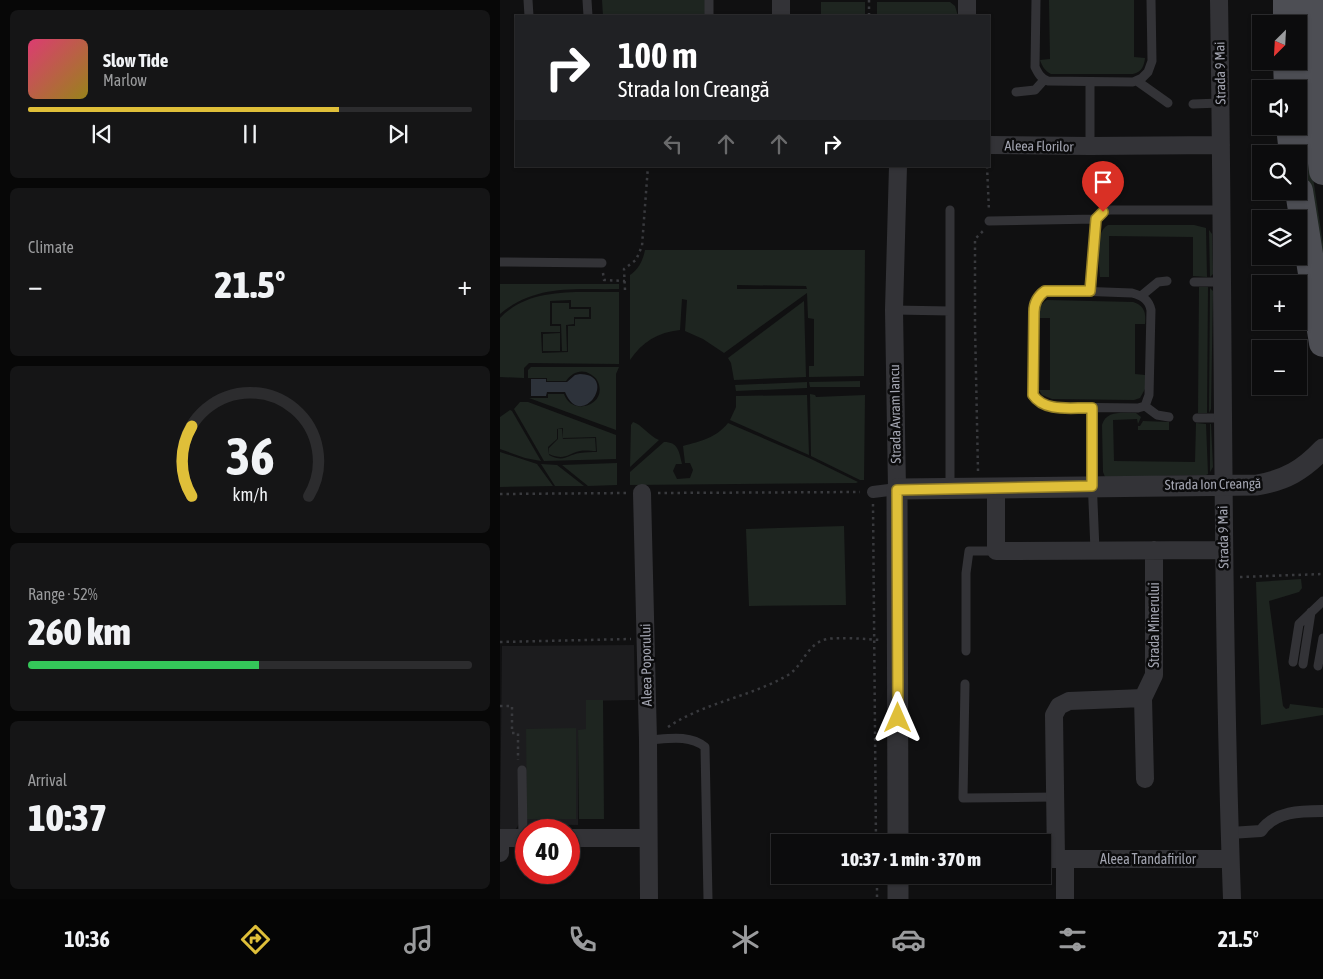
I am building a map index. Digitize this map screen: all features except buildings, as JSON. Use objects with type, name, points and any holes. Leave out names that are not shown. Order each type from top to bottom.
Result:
[{"type":"main road","points":[[1287,0],[1287,15]]},
{"type":"main road","points":[[1311,0],[1314,95],[1323,170]]},
{"type":"main road","points":[[1300,200],[1323,342]]},
{"type":"street","points":[[781,0],[781,15]]},
{"type":"street","points":[[967,0],[967,15]]},
{"type":"street","name":"Strada 9 Mai","points":[[1219,0],[1222,145],[1220,210],[1222,485],[1232,899]]},
{"type":"street","name":"Aleea Florilor","points":[[990,145],[1090,146]]},
{"type":"street","points":[[1090,146],[1222,145]]},
{"type":"street","name":"Strada Avram Iancu","points":[[898,167],[894,310],[897,490],[898,834]]},
{"type":"street","name":"Strada Ion Creangă","points":[[897,490],[987,487],[1257,485],[1274,482],[1291,475],[1323,449]]},
{"type":"street","points":[[987,487],[996,551],[1223,550]]},
{"type":"street","points":[[873,492],[897,490]]},
{"type":"street","name":"Aleea Poporului","points":[[642,493],[648,740],[649,899]]},
{"type":"street","name":"Strada Minerului","points":[[1143,698],[1154,675],[1154,550]]},
{"type":"street","points":[[1065,899],[1054,859],[1054,715],[1059,706],[1069,701],[1143,698],[1145,779]]},
{"type":"street","points":[[1230,833],[1261,831],[1271,820],[1279,816],[1292,813],[1323,811]]},
{"type":"street","points":[[500,853],[500,838],[515,838]]},
{"type":"street","points":[[580,838],[648,838]]},
{"type":"street","name":"Aleea Trandafirilor","points":[[1054,859],[1230,859]]},
{"type":"street","points":[[898,884],[898,899]]},
{"type":"lane","points":[[528,0],[529,15]]},
{"type":"lane","points":[[587,0],[588,15]]},
{"type":"lane","points":[[709,0],[709,15]]},
{"type":"lane","points":[[1036,0],[1035,67],[1044,80]]},
{"type":"lane","points":[[1137,81],[1148,72],[1152,61],[1151,0]]},
{"type":"lane","points":[[1044,80],[1090,82],[1137,81],[1168,104]]},
{"type":"lane","points":[[1016,92],[1035,90],[1044,80]]},
{"type":"lane","points":[[1090,82],[1090,146]]},
{"type":"lane","points":[[1193,104],[1220,103]]},
{"type":"lane","points":[[950,210],[950,488]]},
{"type":"lane","points":[[1090,291],[1096,219],[1103,212],[1110,210],[1220,210]]},
{"type":"lane","points":[[989,221],[1096,219]]},
{"type":"lane","points":[[500,262],[602,263]]},
{"type":"lane","points":[[1142,296],[1158,282],[1167,281]]},
{"type":"lane","points":[[1194,282],[1221,282]]},
{"type":"lane","points":[[1050,290],[1127,292],[1142,296],[1149,302],[1151,310],[1149,395],[1145,406],[1138,408],[1053,407],[1040,403],[1033,395],[1034,305],[1042,294],[1050,290]]},
{"type":"lane","points":[[894,310],[950,311]]},
{"type":"lane","points":[[1145,406],[1157,415],[1169,417]]},
{"type":"lane","points":[[1092,408],[1092,486],[1095,550]]},
{"type":"lane","points":[[1197,418],[1222,418]]},
{"type":"lane","points":[[966,650],[966,572],[969,551],[996,551]]},
{"type":"lane","points":[[1293,662],[1298,627],[1323,601]]},
{"type":"lane","points":[[1304,664],[1311,612]]},
{"type":"lane","points":[[1318,666],[1323,638]]},
{"type":"lane","points":[[965,684],[963,798],[1055,797]]},
{"type":"lane","points":[[648,740],[689,739],[698,741],[705,747],[708,899]]},
{"type":"lane","points":[[522,770],[524,819]]},
{"type":"path","points":[[869,0],[869,15]]},
{"type":"path","points":[[625,290],[624,269],[636,260],[642,246],[648,167]]},
{"type":"path","points":[[987,167],[989,221],[986,229],[975,239],[975,326],[987,487]]},
{"type":"path","points":[[602,263],[604,280],[625,281]]},
{"type":"path","points":[[500,494],[873,492],[876,834]]},
{"type":"path","points":[[1251,577],[1323,574]]},
{"type":"path","points":[[500,642],[636,639]]},
{"type":"path","points":[[648,740],[678,720],[788,675],[800,666],[802,659],[815,643],[827,639],[897,640]]},
{"type":"path","points":[[877,884],[877,899]]},
{"type":"shaded area","points":[[602,0],[707,0],[707,15],[603,15]]},
{"type":"shaded area","points":[[1049,0],[1134,0],[1134,57],[1145,58],[1139,72],[1133,74],[1049,73],[1040,60],[1050,59]]},
{"type":"shaded area","points":[[821,2],[865,2],[865,15],[821,15]]},
{"type":"shaded area","points":[[877,2],[950,2],[955,6],[958,15],[877,15]]},
{"type":"shaded area","points":[[1299,70],[1303,70],[1304,80],[1300,80]]},
{"type":"shaded area","points":[[1307,117],[1311,164],[1323,244],[1323,280],[1307,175],[1307,145],[1302,145],[1301,135],[1307,135]]},
{"type":"shaded area","points":[[1108,225],[1194,225],[1206,228],[1207,277],[1193,276],[1193,237],[1109,236],[1109,277],[1100,277],[1099,241],[1101,234]]},
{"type":"shaded area","points":[[1209,230],[1212,234],[1213,274],[1210,277]]},
{"type":"shaded area","points":[[645,250],[865,250],[864,376],[809,377],[809,366],[814,366],[814,319],[808,318],[807,293],[724,353],[703,339],[685,331],[687,300],[682,299],[680,330],[665,333],[651,339],[630,360],[630,275],[642,261]],"holes":[[[737,285],[806,286],[807,289],[737,289]]]},
{"type":"shaded area","points":[[500,284],[619,284],[619,289],[572,289],[542,293],[514,304],[500,314]]},
{"type":"shaded area","points":[[1199,287],[1208,287],[1207,413],[1198,413]]},
{"type":"shaded area","points":[[1210,288],[1213,291],[1211,409],[1209,413]]},
{"type":"shaded area","points":[[619,292],[619,364],[529,363],[524,368],[524,378],[500,377],[500,318],[512,308],[540,296],[556,293]],"holes":[[[571,300],[571,307],[591,307],[591,319],[575,319],[575,326],[568,326],[568,352],[542,353],[541,332],[560,332],[560,326],[550,326],[550,301]]]},
{"type":"shaded area","points":[[1047,300],[1133,302],[1142,308],[1145,313],[1145,324],[1135,324],[1135,374],[1145,375],[1145,389],[1140,398],[1134,400],[1052,399],[1042,395],[1039,390],[1050,390],[1050,318],[1038,318],[1038,315],[1041,305]]},
{"type":"shaded area","points":[[804,301],[806,377],[734,380],[731,363],[728,358]]},
{"type":"shaded area","points":[[552,303],[569,303],[569,309],[589,309],[589,317],[574,317],[574,324],[566,325],[567,351],[562,351],[561,324],[552,324]]},
{"type":"shaded area","points":[[560,333],[560,351],[543,351],[543,334]]},
{"type":"shaded area","points":[[531,367],[619,367],[616,374],[616,430],[529,398],[548,398],[548,394],[564,394],[568,401],[574,405],[588,405],[598,397],[600,390],[598,382],[593,376],[586,372],[577,372],[566,381],[547,381],[547,378],[528,378],[528,370]]},
{"type":"shaded area","points":[[580,374],[591,377],[597,383],[597,391],[594,398],[587,404],[580,406],[572,403],[565,392],[547,392],[546,396],[531,396],[531,379],[546,379],[546,382],[567,382],[575,375]]},
{"type":"shaded area","points":[[860,381],[860,387],[810,387],[809,382]]},
{"type":"shaded area","points":[[807,382],[807,388],[736,391],[735,385]]},
{"type":"shaded area","points":[[810,394],[816,397],[865,395],[864,480],[860,480],[811,456]]},
{"type":"shaded area","points":[[807,395],[809,455],[730,420],[736,407],[736,396]]},
{"type":"shaded area","points":[[520,402],[528,402],[616,435],[616,459],[544,461],[514,409]],"holes":[[[563,428],[563,438],[596,437],[597,452],[580,453],[562,458],[549,455],[548,447],[557,439],[557,429]]]},
{"type":"shaded area","points":[[510,410],[541,461],[525,458],[500,449],[500,417]]},
{"type":"shaded area","points":[[1116,413],[1136,413],[1141,417],[1138,424],[1137,419],[1113,420],[1114,461],[1195,462],[1196,423],[1206,424],[1208,474],[1105,477],[1103,472],[1102,425],[1104,420]]},
{"type":"shaded area","points":[[1143,421],[1169,422],[1169,430],[1138,430],[1138,426]]},
{"type":"shaded area","points":[[633,422],[659,440],[630,467],[631,425]]},
{"type":"shaded area","points":[[728,423],[809,458],[858,482],[630,485],[630,472],[664,442],[669,442],[679,451],[682,464],[676,464],[673,471],[677,479],[690,478],[693,470],[690,463],[685,463],[683,446],[713,436]]},
{"type":"shaded area","points":[[1210,424],[1213,467],[1210,472]]},
{"type":"shaded area","points":[[558,429],[562,429],[563,439],[595,438],[596,451],[580,451],[562,457],[549,454],[549,448],[558,439]]},
{"type":"shaded area","points":[[500,452],[537,464],[553,486],[500,487]]},
{"type":"shaded area","points":[[617,463],[617,485],[588,486],[562,465]]},
{"type":"shaded area","points":[[541,464],[557,465],[584,486],[555,486]]},
{"type":"shaded area","points":[[844,526],[846,605],[749,606],[746,529]]},
{"type":"shaded area","points":[[1301,579],[1302,588],[1299,592],[1269,601],[1283,706],[1286,709],[1289,708],[1290,704],[1323,708],[1323,715],[1261,725],[1256,582]]},
{"type":"shaded area","points":[[634,645],[635,700],[586,701],[586,730],[578,730],[578,819],[515,819],[514,832],[500,832],[502,646]]},
{"type":"shaded area","points":[[586,700],[603,700],[604,819],[579,819],[578,730],[586,729]]},
{"type":"shaded area","points":[[576,728],[576,819],[527,819],[526,729]]},
{"type":"route","points":[[898,718],[897,490],[918,488],[1092,486],[1092,408],[1053,407],[1040,403],[1033,395],[1034,305],[1045,291],[1090,291],[1096,219],[1103,212]]}]
